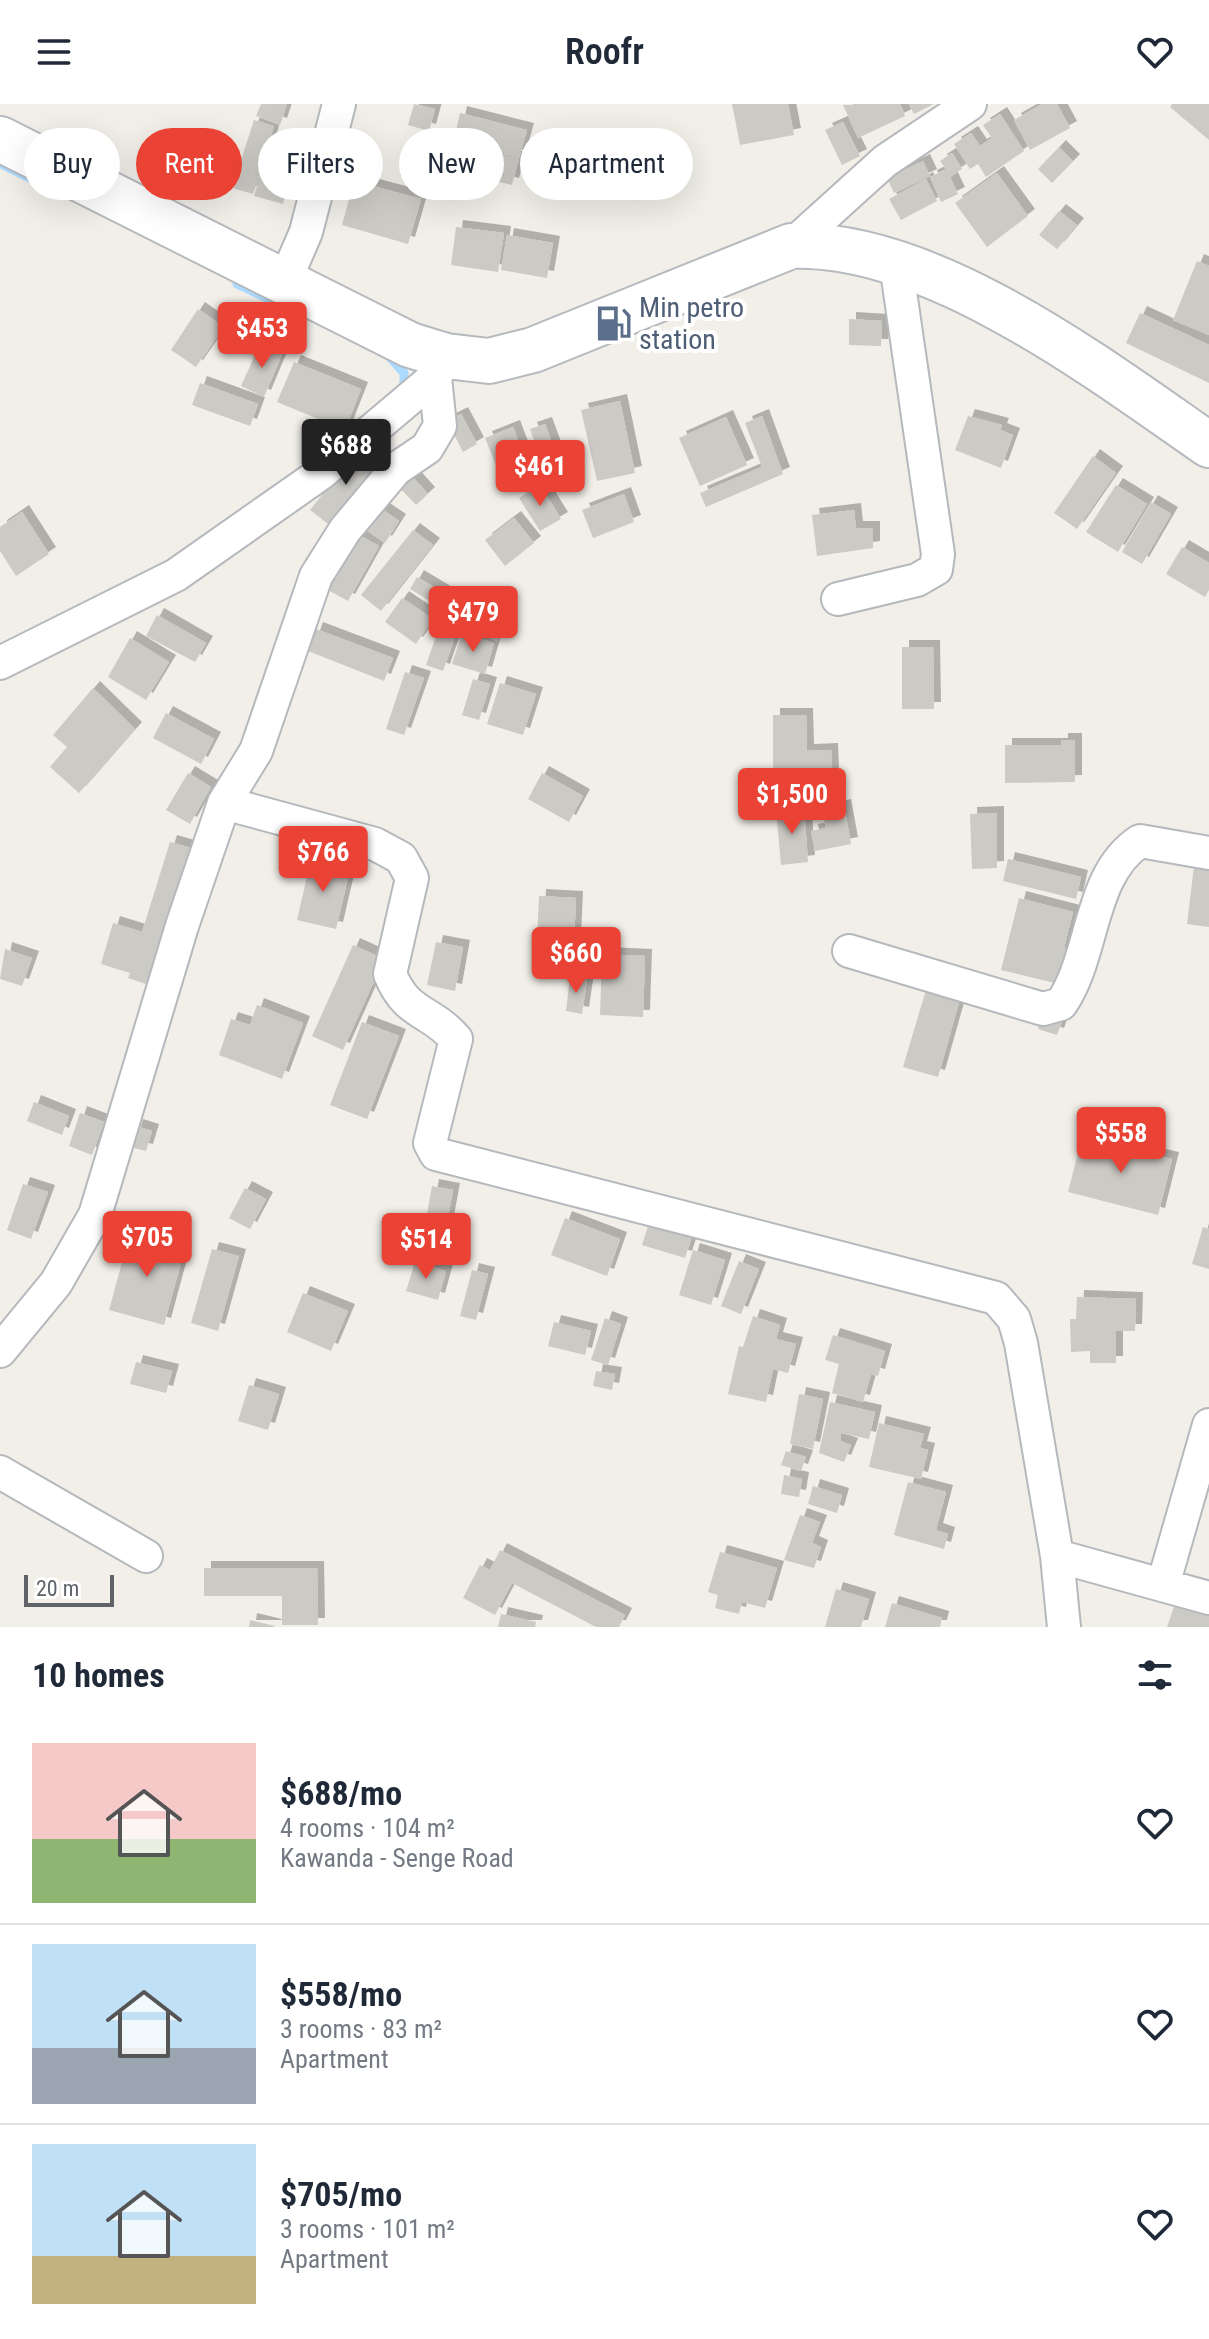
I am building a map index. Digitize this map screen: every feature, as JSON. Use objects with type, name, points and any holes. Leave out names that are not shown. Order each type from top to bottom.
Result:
[{"type":"street","points":[[284,283],[306,232],[339,104]]},
{"type":"street","points":[[791,246],[885,161],[970,104]]},
{"type":"street","points":[[0,139],[410,345],[441,366]]},
{"type":"street","points":[[3,656],[176,575],[320,474],[441,366],[489,361],[533,350],[791,246],[818,245],[896,264],[990,303],[1033,326],[1209,445]]},
{"type":"street","points":[[838,599],[917,580],[936,569],[938,554],[896,264]]},
{"type":"street","points":[[0,1351],[56,1283],[95,1215],[182,926],[224,803],[256,751],[316,576],[345,530],[396,469],[427,448],[440,426],[441,366]]},
{"type":"street","points":[[224,803],[375,844],[401,858],[412,878],[390,974],[407,1005],[444,1026],[456,1039],[430,1143],[436,1154],[996,1298],[1014,1319],[1021,1343],[1057,1556],[1064,1627]]},
{"type":"street","points":[[849,951],[1043,1009],[1061,1004],[1076,983],[1108,876],[1122,852],[1140,841],[1209,853]]},
{"type":"street","points":[[1163,1585],[1209,1425]]},
{"type":"street","points":[[0,1472],[146,1556]]},
{"type":"street","points":[[1057,1556],[1209,1598]]},
{"type":"building","points":[[261,104],[287,104],[280,125],[256,116]]},
{"type":"building","points":[[414,104],[435,109],[430,128],[408,125]]},
{"type":"building","points":[[732,104],[788,104],[794,135],[740,145]]},
{"type":"building","points":[[900,104],[905,116],[858,138],[843,105]]},
{"type":"building","points":[[909,104],[934,104],[914,114]]},
{"type":"building","points":[[1042,104],[1057,104],[1070,128],[1030,150],[1014,120]]},
{"type":"building","points":[[1172,104],[1209,104],[1209,140],[1170,107]]},
{"type":"building","points":[[460,113],[520,128],[519,158],[504,154],[504,128],[457,128]]},
{"type":"building","points":[[1000,114],[1024,151],[986,177],[978,164],[970,169],[954,144],[971,133],[980,146],[992,138],[983,125]]},
{"type":"building","points":[[254,120],[274,126],[258,128],[258,180],[253,194],[242,191],[242,157]]},
{"type":"building","points":[[843,122],[860,156],[842,165],[825,130]]},
{"type":"building","points":[[1059,147],[1073,161],[1052,183],[1038,169]]},
{"type":"building","points":[[952,153],[962,169],[950,177],[958,194],[941,202],[930,177],[946,169],[940,161]]},
{"type":"building","points":[[504,156],[519,159],[512,185],[504,183]]},
{"type":"building","points":[[923,161],[930,176],[894,193],[887,178]]},
{"type":"building","points":[[997,173],[1028,216],[987,247],[955,203]]},
{"type":"building","points":[[926,179],[937,201],[901,220],[889,199]]},
{"type":"building","points":[[383,189],[399,193],[399,200],[421,200],[408,244],[342,225],[349,200],[383,200]]},
{"type":"building","points":[[1059,211],[1077,225],[1057,249],[1039,235]]},
{"type":"building","points":[[456,227],[504,233],[498,272],[451,265]]},
{"type":"building","points":[[507,235],[553,243],[547,278],[501,270]]},
{"type":"building","points":[[1197,261],[1209,266],[1209,335],[1173,320]]},
{"type":"building","points":[[198,309],[224,327],[196,367],[171,350]]},
{"type":"building","points":[[1140,313],[1209,345],[1209,383],[1126,343]]},
{"type":"building","points":[[849,319],[882,321],[881,346],[849,345]]},
{"type":"building","points":[[260,344],[282,354],[264,397],[241,386]]},
{"type":"building","points":[[294,362],[361,389],[345,430],[277,402]]},
{"type":"building","points":[[200,383],[258,404],[250,426],[192,405]]},
{"type":"building","points":[[620,401],[635,473],[597,481],[581,410]]},
{"type":"building","points":[[461,414],[477,444],[463,452],[447,421]]},
{"type":"building","points":[[762,416],[783,474],[706,507],[700,493],[762,467],[745,423]]},
{"type":"building","points":[[968,416],[1002,425],[1000,430],[1013,435],[1001,468],[955,450]]},
{"type":"building","points":[[726,417],[747,465],[700,486],[679,438]]},
{"type":"building","points":[[545,424],[556,454],[541,459],[530,429]]},
{"type":"building","points":[[513,427],[527,464],[500,475],[485,438]]},
{"type":"building","points":[[360,447],[382,465],[332,527],[310,510]]},
{"type":"building","points":[[1093,456],[1116,473],[1077,529],[1054,513]]},
{"type":"building","points":[[410,474],[428,494],[416,505],[398,486]]},
{"type":"building","points":[[540,485],[561,519],[540,531],[519,498]]},
{"type":"building","points":[[1116,485],[1147,504],[1118,552],[1086,532]]},
{"type":"building","points":[[624,494],[634,522],[593,538],[582,510]]},
{"type":"building","points":[[1151,502],[1171,514],[1142,564],[1122,552]]},
{"type":"building","points":[[380,508],[399,521],[385,543],[366,530]]},
{"type":"building","points":[[854,510],[856,528],[873,528],[873,548],[817,556],[812,515]]},
{"type":"building","points":[[22,512],[49,554],[16,576],[0,551],[0,527]]},
{"type":"building","points":[[514,518],[534,543],[505,566],[485,540]]},
{"type":"building","points":[[413,530],[433,545],[381,611],[361,595]]},
{"type":"building","points":[[359,535],[379,546],[348,601],[328,590]]},
{"type":"building","points":[[1182,547],[1209,563],[1209,590],[1205,597],[1166,574]]},
{"type":"building","points":[[417,577],[505,630],[497,642],[410,589]]},
{"type":"building","points":[[402,598],[433,619],[416,644],[385,622]]},
{"type":"building","points":[[157,615],[206,643],[195,662],[146,636]]},
{"type":"building","points":[[441,622],[458,628],[443,671],[426,665]]},
{"type":"building","points":[[316,629],[393,658],[384,681],[308,651]]},
{"type":"building","points":[[462,633],[494,643],[485,674],[452,664]]},
{"type":"building","points":[[130,638],[169,662],[146,700],[108,677]]},
{"type":"building","points":[[902,647],[933,647],[934,709],[902,709]]},
{"type":"building","points":[[405,672],[424,678],[404,735],[386,729]]},
{"type":"building","points":[[473,679],[490,684],[479,720],[462,715]]},
{"type":"building","points":[[500,683],[536,694],[523,735],[487,724]]},
{"type":"building","points":[[93,688],[135,729],[79,793],[50,767],[67,747],[53,735]]},
{"type":"building","points":[[166,713],[214,739],[201,764],[153,738]]},
{"type":"building","points":[[773,715],[806,715],[807,751],[831,750],[832,775],[820,775],[820,797],[773,797]]},
{"type":"building","points":[[1061,740],[1075,740],[1075,782],[1005,783],[1005,745],[1061,745]]},
{"type":"building","points":[[188,773],[211,787],[190,824],[166,810]]},
{"type":"building","points":[[542,773],[583,796],[569,822],[528,799]]},
{"type":"building","points":[[844,806],[851,844],[815,851],[811,831],[826,828],[822,811]]},
{"type":"building","points":[[804,808],[808,862],[781,865],[776,810]]},
{"type":"building","points":[[997,813],[997,868],[972,869],[970,814]]},
{"type":"building","points":[[170,842],[191,848],[149,985],[128,978],[130,973],[101,964],[113,923],[142,932]]},
{"type":"building","points":[[311,859],[350,869],[336,929],[297,920]]},
{"type":"building","points":[[1008,859],[1081,877],[1076,899],[1003,881]]},
{"type":"building","points":[[1194,866],[1209,868],[1209,927],[1187,924]]},
{"type":"building","points":[[539,896],[576,898],[574,942],[537,940]]},
{"type":"building","points":[[1019,898],[1073,912],[1064,948],[1067,949],[1063,967],[1067,986],[1001,970]]},
{"type":"building","points":[[436,942],[463,947],[455,991],[427,985]]},
{"type":"building","points":[[353,945],[384,959],[343,1050],[312,1036]]},
{"type":"building","points":[[5,949],[32,958],[22,986],[0,979]]},
{"type":"building","points":[[602,954],[645,956],[643,1017],[600,1015]]},
{"type":"building","points":[[570,977],[587,980],[582,1014],[566,1011]]},
{"type":"building","points":[[926,990],[960,999],[938,1077],[903,1067]]},
{"type":"building","points":[[257,1005],[303,1023],[282,1079],[219,1055],[231,1019],[250,1025]]},
{"type":"building","points":[[1043,1014],[1062,1021],[1057,1035],[1038,1029]]},
{"type":"building","points":[[362,1022],[399,1036],[367,1119],[330,1105]]},
{"type":"building","points":[[34,1102],[69,1116],[62,1135],[27,1121]]},
{"type":"building","points":[[80,1113],[104,1122],[92,1155],[69,1146]]},
{"type":"building","points":[[136,1126],[152,1131],[146,1151],[130,1147]]},
{"type":"building","points":[[1082,1137],[1113,1144],[1114,1140],[1151,1146],[1150,1154],[1172,1159],[1158,1215],[1068,1192]]},
{"type":"building","points":[[23,1184],[48,1192],[31,1239],[7,1230]]},
{"type":"building","points":[[432,1186],[453,1190],[446,1228],[425,1225]]},
{"type":"building","points":[[245,1188],[266,1199],[250,1229],[229,1218]]},
{"type":"building","points":[[565,1218],[620,1239],[607,1276],[551,1255]]},
{"type":"building","points":[[649,1223],[692,1236],[685,1258],[642,1245]]},
{"type":"building","points":[[1203,1227],[1209,1229],[1209,1269],[1192,1264]]},
{"type":"building","points":[[130,1233],[185,1248],[164,1325],[109,1310]]},
{"type":"building","points":[[212,1249],[239,1256],[218,1331],[191,1323]]},
{"type":"building","points":[[693,1250],[725,1260],[711,1305],[679,1295]]},
{"type":"building","points":[[739,1261],[759,1269],[741,1314],[721,1306]]},
{"type":"building","points":[[415,1262],[446,1271],[438,1300],[406,1291]]},
{"type":"building","points":[[472,1270],[488,1274],[476,1320],[460,1316]]},
{"type":"building","points":[[303,1293],[348,1311],[331,1351],[287,1332]]},
{"type":"building","points":[[1077,1297],[1136,1299],[1135,1331],[1116,1331],[1116,1363],[1090,1363],[1090,1351],[1071,1352],[1070,1319],[1076,1319]]},
{"type":"building","points":[[753,1316],[780,1325],[776,1339],[796,1344],[788,1373],[773,1369],[766,1402],[728,1394],[739,1346],[743,1347]]},
{"type":"building","points":[[605,1318],[621,1324],[608,1365],[591,1360]]},
{"type":"building","points":[[554,1322],[591,1331],[585,1355],[548,1346]]},
{"type":"building","points":[[833,1335],[885,1351],[878,1376],[871,1374],[863,1402],[832,1393],[839,1364],[825,1360]]},
{"type":"building","points":[[136,1362],[172,1371],[166,1393],[130,1384]]},
{"type":"building","points":[[596,1371],[615,1374],[612,1390],[593,1386]]},
{"type":"building","points":[[249,1385],[279,1394],[268,1430],[238,1421]]},
{"type":"building","points":[[799,1394],[823,1399],[813,1449],[790,1444]]},
{"type":"building","points":[[830,1402],[875,1412],[869,1439],[841,1433],[840,1441],[851,1445],[844,1462],[819,1453]]},
{"type":"building","points":[[879,1423],[924,1434],[920,1448],[928,1450],[921,1479],[869,1467]]},
{"type":"building","points":[[786,1451],[806,1457],[801,1471],[781,1465]]},
{"type":"building","points":[[784,1475],[802,1479],[799,1497],[781,1494]]},
{"type":"building","points":[[908,1482],[946,1492],[936,1530],[948,1534],[944,1549],[894,1535]]},
{"type":"building","points":[[813,1486],[842,1495],[837,1513],[808,1504]]},
{"type":"building","points":[[800,1515],[820,1522],[812,1543],[821,1547],[814,1568],[784,1560]]},
{"type":"building","points":[[500,1550],[625,1615],[619,1627],[596,1627],[512,1583],[495,1615],[463,1598],[480,1565],[490,1570]]},
{"type":"building","points":[[720,1552],[777,1568],[765,1608],[742,1602],[739,1614],[715,1608],[718,1595],[708,1592]]},
{"type":"building","points":[[204,1568],[317,1568],[318,1625],[282,1625],[282,1596],[204,1596]]},
{"type":"building","points":[[836,1589],[869,1599],[861,1627],[825,1627]]},
{"type":"building","points":[[1177,1598],[1209,1609],[1209,1627],[1167,1627]]},
{"type":"building","points":[[892,1603],[942,1618],[940,1627],[885,1627]]},
{"type":"building","points":[[501,1614],[536,1622],[535,1627],[498,1627]]},
{"type":"building","points":[[250,1620],[275,1626],[249,1627]]},
{"type":"waterway","points":[[3,165],[24,175]]},
{"type":"waterway","points":[[237,284],[273,301]]},
{"type":"waterway","points":[[388,355],[404,373],[404,386],[399,392]]},
{"type":"place","name":"Min petro station","points":[[613,323]]}]
